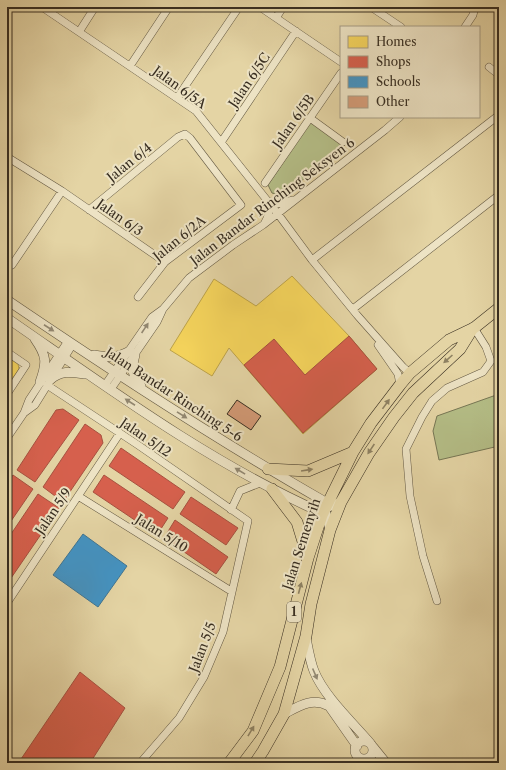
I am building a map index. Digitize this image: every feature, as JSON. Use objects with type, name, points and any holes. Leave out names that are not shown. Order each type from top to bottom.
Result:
[{"type":"main road","name":"Jalan Semenyih","points":[[229,763],[253,731],[280,667],[308,558],[326,509],[353,452],[371,423],[410,373],[449,340],[474,328],[499,308]]},
{"type":"main road","name":"Jalan Semenyih","points":[[284,714],[306,636],[311,604],[330,530],[341,502],[369,453],[394,417],[413,393],[460,349],[474,328]]},
{"type":"main road","points":[[268,469],[308,471],[353,452]]},
{"type":"main road","points":[[272,489],[297,522],[308,558]]},
{"type":"main road","points":[[255,763],[284,714]]},
{"type":"street","name":"Jalan 6/5A","points":[[42,7],[196,111],[222,141],[312,260],[369,328]]},
{"type":"street","points":[[78,32],[95,7]]},
{"type":"street","points":[[130,66],[169,7]]},
{"type":"street","points":[[177,98],[239,7]]},
{"type":"street","points":[[260,7],[340,61]]},
{"type":"street","points":[[276,18],[283,7]]},
{"type":"street","points":[[371,7],[400,26]]},
{"type":"street","points":[[466,26],[473,15],[475,7]]},
{"type":"street","name":"Jalan 6/5C","points":[[222,141],[296,31]]},
{"type":"street","points":[[489,67],[499,75]]},
{"type":"street","name":"Jalan 6/5B","points":[[265,183],[340,74]]},
{"type":"street","points":[[312,260],[499,115]]},
{"type":"street","points":[[310,118],[343,142]]},
{"type":"street","points":[[391,125],[394,118]]},
{"type":"street","name":"Jalan Bandar Rinching Seksyen 6","points":[[108,387],[132,353],[152,317],[163,309],[189,278],[233,245],[263,226],[399,118]]},
{"type":"street","name":"Jalan 6/4","points":[[89,210],[178,137],[185,134],[190,138],[241,205]]},
{"type":"street","name":"Jalan 6/3","points":[[7,157],[62,191],[164,262]]},
{"type":"street","points":[[10,264],[62,191]]},
{"type":"street","points":[[353,309],[499,195]]},
{"type":"street","points":[[268,201],[277,204],[299,198]]},
{"type":"street","points":[[263,226],[270,209],[268,201]]},
{"type":"street","name":"Jalan 6/2A","points":[[138,297],[164,262],[241,205]]},
{"type":"street","name":"Jalan Bandar Rinching 5-6","points":[[7,300],[146,392],[268,469],[322,500],[326,509]]},
{"type":"street","points":[[7,318],[181,436],[260,483],[318,511],[341,502]]},
{"type":"street","points":[[369,328],[410,373]]},
{"type":"street","points":[[369,328],[373,338],[398,374],[400,385]]},
{"type":"street","points":[[437,601],[423,556],[410,496],[406,449],[432,401],[447,388],[483,372],[491,361],[486,347],[474,328]]},
{"type":"street","points":[[30,334],[41,349],[45,358],[46,382]]},
{"type":"street","points":[[46,382],[70,342]]},
{"type":"street","points":[[7,352],[26,365],[7,394]]},
{"type":"street","points":[[89,354],[107,358],[132,353],[132,373],[146,392]]},
{"type":"street","points":[[7,438],[24,414],[29,400],[56,374],[63,372],[88,374]]},
{"type":"street","name":"Jalan 5/12","points":[[46,382],[248,521]]},
{"type":"street","name":"Jalan 5/9","points":[[7,603],[120,434]]},
{"type":"street","points":[[231,510],[240,491],[260,483]]},
{"type":"street","name":"Jalan 5/10","points":[[78,496],[231,591]]},
{"type":"street","points":[[326,509],[330,530]]},
{"type":"street","name":"Jalan 5/5","points":[[140,763],[179,718],[204,677],[223,632],[231,591],[248,521]]},
{"type":"street","points":[[306,636],[313,669],[318,681],[386,763]]},
{"type":"street","points":[[284,714],[309,702],[315,701],[324,703],[329,706],[357,746]]},
{"type":"street","points":[[365,741],[371,745],[373,752],[369,761],[360,758],[357,755],[355,750],[357,746],[360,742],[365,741]]},
{"type":"green space","points":[[311,121],[345,145],[283,196],[272,193],[268,185]]},
{"type":"green space","points":[[499,394],[499,446],[439,460],[433,431],[437,416]]},
{"type":"building: Homes","points":[[292,276],[349,336],[377,369],[303,434],[229,348],[212,376],[170,350],[214,279],[256,306]]},
{"type":"building: Homes","points":[[7,357],[18,364],[19,369],[7,386]]},
{"type":"building: Shops","points":[[349,336],[377,369],[303,433],[244,365],[274,339],[305,375]]},
{"type":"building: Shops","points":[[63,409],[79,420],[35,482],[17,470],[56,410]]},
{"type":"building: Shops","points":[[85,424],[101,435],[103,443],[63,502],[43,487]]},
{"type":"building: Shops","points":[[121,448],[185,492],[173,509],[109,466]]},
{"type":"building: Shops","points":[[13,475],[33,489],[7,527],[7,484]]},
{"type":"building: Shops","points":[[104,475],[168,518],[157,535],[93,492]]},
{"type":"building: Shops","points":[[38,494],[59,508],[7,584],[7,540]]},
{"type":"building: Shops","points":[[191,497],[238,528],[226,545],[180,514]]},
{"type":"building: Shops","points":[[175,520],[228,557],[216,574],[164,538]]},
{"type":"building: Shops","points":[[80,672],[125,708],[90,763],[19,762]]},
{"type":"building: Schools","points":[[83,534],[127,566],[98,607],[53,575]]},
{"type":"building: Other","points":[[237,400],[261,416],[251,430],[227,414]]}]
